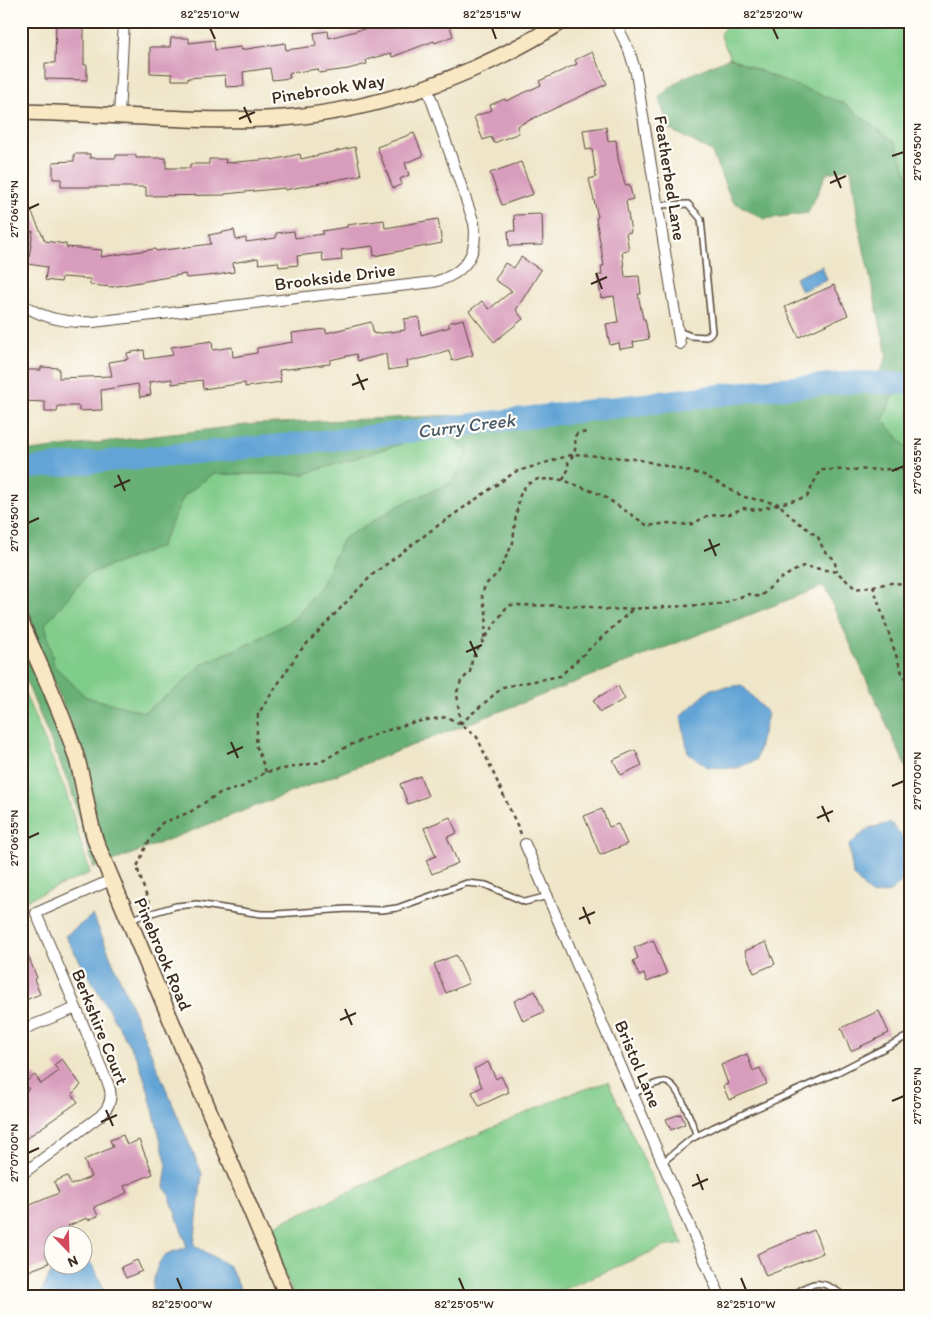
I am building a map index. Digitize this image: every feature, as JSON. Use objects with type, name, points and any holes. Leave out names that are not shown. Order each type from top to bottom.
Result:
[{"type":"street","points":[[119,116],[124,21]]},
{"type":"street","name":"Pinebrook Way","points":[[21,112],[196,120],[284,118],[356,106],[388,99],[460,75],[511,52],[564,21]]},
{"type":"street","name":"Featherbed Lane","points":[[615,21],[636,72],[680,344]]},
{"type":"street","name":"Brookside Drive","points":[[21,303],[37,313],[53,318],[67,321],[93,322],[434,282],[454,274],[463,267],[470,257],[475,246],[476,236],[474,223],[427,87]]},
{"type":"street","name":"Pinebrook Road","points":[[21,622],[72,743],[79,766],[90,826],[111,880],[287,1296]]},
{"type":"street","name":"Bristol Lane","points":[[526,844],[720,1296]]},
{"type":"street","name":"Berkshire Court","points":[[21,1175],[100,1116],[107,1108],[110,1100],[110,1086],[36,913],[111,880]]},
{"type":"street","points":[[21,1030],[76,1008]]},
{"type":"lane","points":[[658,205],[688,204],[701,218],[712,332],[706,336],[691,336],[678,330]]},
{"type":"lane","points":[[128,920],[176,906],[197,904],[277,914],[347,909],[382,910],[397,908],[467,882],[486,885],[525,902],[548,896]]},
{"type":"lane","points":[[663,1162],[690,1139],[836,1073],[910,1035]]},
{"type":"lane","points":[[633,1094],[663,1082],[670,1082],[679,1094],[697,1136]]},
{"type":"lane","points":[[793,1296],[803,1287],[820,1282],[833,1287],[844,1296]]},
{"type":"path","points":[[563,480],[569,468],[568,462],[574,454],[576,445],[574,437],[577,434],[587,432]]},
{"type":"path","points":[[266,772],[256,745],[258,714],[299,652],[372,575],[433,529],[515,472],[574,454],[636,459],[704,474],[744,497],[779,504],[790,516],[818,537],[824,551],[834,559],[837,572]]},
{"type":"path","points":[[484,639],[487,616],[482,596],[485,585],[498,574],[513,543],[520,496],[526,485],[532,481],[538,479],[563,480],[602,495],[648,526],[668,523],[690,525],[707,516],[730,514],[742,508],[757,510],[807,496],[820,470],[910,469]]},
{"type":"path","points":[[460,724],[457,692],[461,680],[470,672],[472,660],[484,639],[508,606],[576,606],[608,610],[722,604],[748,594],[760,597],[778,580],[803,566],[837,572],[856,589],[891,584],[910,584]]},
{"type":"path","points":[[873,586],[902,673],[910,684]]},
{"type":"path","points":[[460,724],[503,687],[560,676],[634,608]]},
{"type":"path","points":[[152,913],[137,867],[147,844],[162,823],[190,812],[218,794],[242,787],[266,772],[322,762],[346,747],[414,722],[447,717],[477,737],[526,844]]},
{"type":"green space","points":[[730,21],[910,21],[910,182],[896,143],[771,76],[730,57],[720,34]]},
{"type":"green space","points":[[730,57],[771,76],[843,103],[896,143],[910,182],[910,382],[896,387],[883,420],[910,452],[910,776],[824,586],[111,862],[102,840],[78,740],[21,605],[21,452],[255,424],[530,412],[880,372],[887,355],[859,227],[851,168],[827,173],[808,213],[764,219],[732,201],[711,151],[669,129],[659,97],[683,78]],"holes":[[[445,431],[468,453],[453,482],[398,506],[343,539],[321,585],[294,619],[253,642],[202,664],[176,689],[144,712],[86,697],[54,666],[45,624],[88,574],[160,547],[184,496],[212,474],[305,474]]]},
{"type":"green space","points":[[910,382],[910,452],[883,420],[896,387]]},
{"type":"green space","points":[[445,431],[468,453],[453,482],[398,506],[343,539],[321,585],[294,619],[253,642],[202,664],[176,689],[144,712],[86,697],[54,666],[45,624],[88,574],[160,547],[184,496],[212,474],[305,474]]},
{"type":"green space","points":[[21,639],[66,745],[73,767],[84,827],[99,866],[94,868],[71,790],[21,669]]},
{"type":"green space","points":[[21,684],[66,792],[90,873],[21,902]]},
{"type":"green space","points":[[608,1082],[683,1244],[663,1247],[548,1296],[294,1296],[266,1229],[564,1096]]},
{"type":"water","points":[[822,266],[827,280],[801,291],[795,278]]},
{"type":"water","points":[[742,685],[768,714],[756,760],[737,768],[708,767],[688,753],[681,716],[711,689]]},
{"type":"water","points":[[891,823],[910,847],[910,874],[890,892],[871,895],[853,875],[849,845],[869,828]]},
{"type":"water","points":[[93,915],[202,1174],[194,1245],[229,1266],[244,1296],[153,1296],[154,1279],[160,1261],[167,1254],[187,1247],[169,1194],[164,1187],[167,1165],[147,1086],[137,1058],[65,936]]},
{"type":"water","points":[[92,1266],[100,1279],[106,1296],[39,1296],[50,1274],[92,1274]]},
{"type":"building","points":[[56,21],[84,21],[84,65],[87,65],[87,80],[45,79],[45,63],[55,63]]},
{"type":"building","points":[[386,21],[397,21],[398,25],[407,21],[448,21],[453,36],[392,57],[391,53],[366,60],[367,64],[348,69],[319,73],[318,69],[289,73],[290,78],[272,80],[270,68],[243,72],[244,86],[226,87],[225,75],[188,78],[188,80],[172,80],[172,74],[150,73],[150,47],[170,47],[171,38],[189,38],[189,43],[214,40],[215,50],[241,47],[241,50],[285,43],[286,50],[316,46],[314,33],[328,31],[329,38],[387,23]]},
{"type":"building","points":[[592,52],[607,84],[517,126],[519,133],[494,143],[491,137],[483,140],[474,117],[492,110],[490,105],[505,99],[506,101],[541,85],[539,81],[577,64],[575,60]]},
{"type":"building","points":[[606,127],[608,141],[616,140],[618,158],[625,185],[629,184],[633,199],[626,201],[631,232],[626,233],[629,250],[622,251],[625,277],[639,276],[641,294],[638,294],[649,339],[633,342],[634,347],[620,349],[619,343],[610,345],[606,324],[618,322],[614,296],[601,298],[598,275],[602,275],[601,266],[604,266],[596,218],[598,217],[589,179],[596,177],[592,149],[586,150],[583,130]]},
{"type":"building","points":[[414,133],[423,156],[405,163],[409,175],[400,179],[402,184],[393,188],[377,147]]},
{"type":"building","points":[[355,147],[361,175],[285,190],[285,188],[225,195],[146,196],[146,187],[61,187],[61,179],[53,179],[53,162],[74,161],[74,154],[90,154],[90,158],[116,158],[116,155],[136,155],[136,158],[166,158],[166,168],[190,168],[190,164],[209,164],[209,159],[226,159],[225,163],[272,160],[300,154],[301,159]]},
{"type":"building","points":[[521,162],[533,194],[502,205],[490,173]]},
{"type":"building","points":[[21,189],[45,241],[66,244],[66,247],[102,250],[101,257],[155,249],[156,251],[211,244],[209,235],[234,230],[236,240],[246,238],[246,242],[276,238],[276,233],[294,231],[295,238],[323,234],[322,231],[347,227],[347,225],[384,220],[385,228],[438,219],[442,243],[374,256],[373,246],[341,250],[342,260],[323,262],[322,253],[297,256],[298,265],[279,267],[278,262],[259,264],[258,258],[233,263],[234,272],[186,278],[185,274],[112,287],[90,285],[90,279],[62,277],[61,282],[45,280],[47,267],[28,264],[33,231],[21,236]]},
{"type":"building","points":[[542,214],[543,245],[509,246],[508,231],[515,231],[514,215]]},
{"type":"building","points":[[521,257],[541,270],[516,310],[523,319],[494,342],[469,311],[482,301],[489,309],[512,291],[495,280],[505,263],[514,268]]},
{"type":"building","points":[[834,285],[848,315],[799,337],[785,307]]},
{"type":"building","points":[[419,317],[421,335],[450,327],[448,323],[463,319],[473,355],[452,361],[449,350],[407,361],[408,367],[388,370],[386,354],[358,361],[356,354],[330,360],[330,364],[279,370],[281,382],[245,387],[245,383],[203,389],[202,380],[172,384],[172,379],[149,382],[151,395],[140,397],[138,384],[101,390],[102,410],[79,411],[79,406],[58,406],[57,412],[45,412],[45,402],[21,401],[22,370],[41,370],[41,367],[59,368],[59,378],[112,376],[109,362],[128,359],[127,353],[144,350],[145,359],[173,355],[171,347],[212,341],[213,350],[232,347],[233,357],[257,353],[257,348],[293,342],[292,333],[326,329],[326,333],[371,322],[374,334],[405,330],[404,319]]},
{"type":"building","points":[[618,686],[625,699],[600,712],[593,700]]},
{"type":"building","points":[[635,750],[642,765],[621,775],[613,760]]},
{"type":"building","points":[[420,776],[428,796],[408,804],[400,784]]},
{"type":"building","points":[[602,809],[609,827],[618,824],[627,844],[600,855],[584,816]]},
{"type":"building","points":[[450,817],[457,833],[447,837],[458,863],[432,874],[426,860],[436,856],[424,828]]},
{"type":"building","points":[[22,940],[37,978],[34,979],[40,994],[21,1002]]},
{"type":"building","points":[[653,940],[667,974],[647,982],[644,974],[639,976],[633,961],[638,958],[634,948]]},
{"type":"building","points":[[766,942],[775,964],[754,973],[745,951]]},
{"type":"building","points":[[456,955],[469,983],[446,993],[434,964]]},
{"type":"building","points":[[535,991],[544,1012],[523,1021],[514,1001]]},
{"type":"building","points":[[879,1011],[889,1033],[851,1051],[841,1028]]},
{"type":"building","points":[[747,1054],[753,1071],[760,1068],[767,1084],[729,1100],[723,1086],[728,1084],[721,1065]]},
{"type":"building","points":[[62,1059],[81,1085],[72,1094],[78,1102],[21,1142],[21,1095],[29,1089],[24,1083],[35,1075],[41,1084],[59,1071],[54,1065]]},
{"type":"building","points":[[488,1062],[496,1079],[501,1076],[509,1092],[479,1106],[472,1092],[482,1087],[474,1069]]},
{"type":"building","points":[[681,1114],[685,1124],[671,1130],[666,1119]]},
{"type":"building","points":[[123,1135],[127,1145],[139,1140],[153,1174],[124,1186],[127,1193],[94,1207],[98,1216],[73,1224],[42,1224],[42,1266],[26,1272],[21,1260],[21,1209],[59,1193],[54,1182],[67,1176],[71,1185],[91,1177],[84,1160],[113,1147],[110,1140]]},
{"type":"building","points":[[814,1230],[823,1253],[766,1276],[757,1254]]},
{"type":"building","points":[[137,1260],[142,1271],[126,1278],[121,1267]]},
{"type":"waterway","name":"Curry Creek","points":[[21,469],[355,438],[771,389],[856,382],[910,384]]}]
